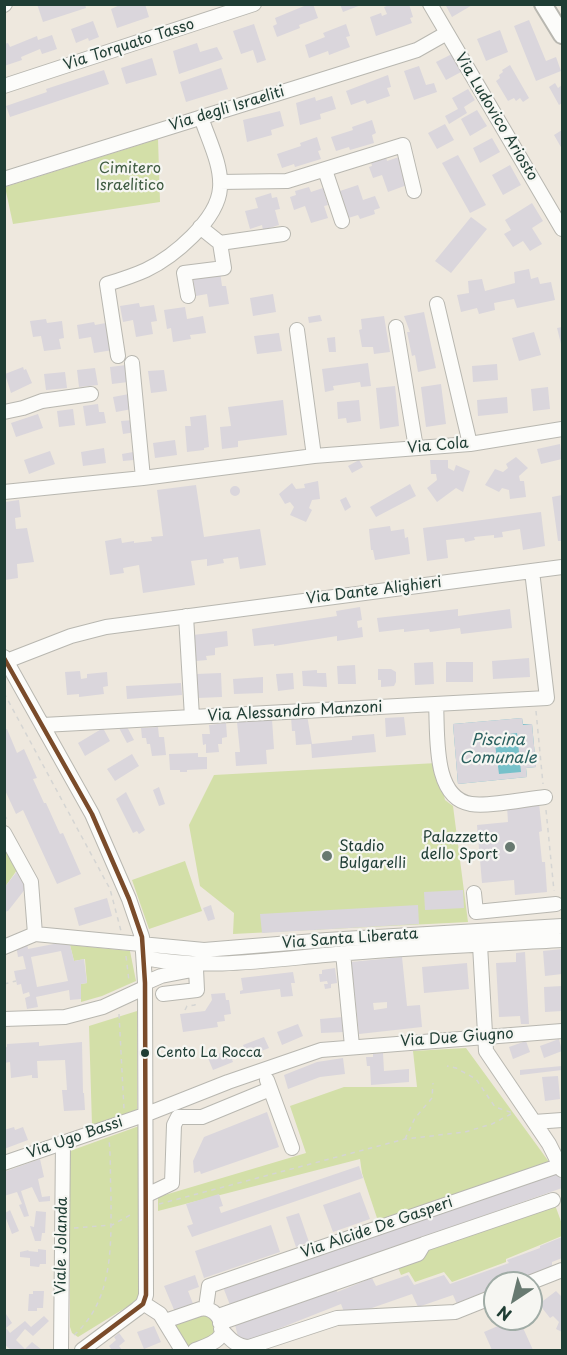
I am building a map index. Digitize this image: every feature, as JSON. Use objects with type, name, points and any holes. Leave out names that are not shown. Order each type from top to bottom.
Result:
[{"type":"main road","points":[[543,4],[562,35]]},
{"type":"street","name":"Via Torquato Tasso","points":[[4,86],[254,4]]},
{"type":"street","name":"Via Ludovico Ariosto","points":[[430,4],[562,229]]},
{"type":"street","name":"Via degli Israeliti","points":[[4,179],[417,50],[447,33]]},
{"type":"street","points":[[118,356],[107,284],[154,266],[177,249],[200,227],[218,200],[220,182],[201,117]]},
{"type":"street","points":[[220,182],[278,183],[403,145],[414,191]]},
{"type":"street","points":[[325,170],[342,221]]},
{"type":"street","points":[[188,296],[184,273],[224,268],[220,243],[200,227]]},
{"type":"street","points":[[220,243],[283,234]]},
{"type":"street","points":[[437,304],[470,444]]},
{"type":"street","points":[[396,327],[416,448]]},
{"type":"street","points":[[297,330],[314,456]]},
{"type":"street","points":[[132,363],[143,478]]},
{"type":"street","points":[[4,412],[42,401],[91,394]]},
{"type":"street","name":"Via Cola","points":[[4,492],[143,478],[314,456],[470,444],[562,429]]},
{"type":"street","name":"Via Dante Alighieri","points":[[5,660],[93,629],[562,567]]},
{"type":"street","name":"Via Alessandro Manzoni","points":[[43,725],[547,698],[532,571]]},
{"type":"street","points":[[186,616],[192,717]]},
{"type":"street","points":[[5,660],[92,814],[129,899],[143,944],[147,1114],[147,1285],[143,1302],[132,1314],[82,1350]]},
{"type":"street","points":[[436,704],[442,775],[447,787],[455,797],[466,803],[477,805],[545,797]]},
{"type":"street","points":[[4,833],[31,882],[35,934],[4,947]]},
{"type":"street","points":[[474,893],[476,912],[556,904]]},
{"type":"street","name":"Via Santa Liberata","points":[[4,1019],[65,1017],[103,1007],[161,976],[196,969],[343,953],[560,940],[560,926],[219,949],[188,949],[35,934]]},
{"type":"street","points":[[480,945],[488,1056],[562,1167]]},
{"type":"street","points":[[343,953],[352,1046]]},
{"type":"street","name":"Via Santa Liberata","points":[[144,958],[185,964],[226,964]]},
{"type":"street","points":[[164,994],[196,990],[196,969]]},
{"type":"street","name":"Via Due Giugno","points":[[147,1114],[321,1050],[562,1031]]},
{"type":"street","points":[[264,1070],[292,1148]]},
{"type":"street","points":[[147,1201],[172,1183],[174,1125],[178,1117],[202,1117],[270,1089]]},
{"type":"street","name":"Via Ugo Bassi","points":[[4,1163],[147,1114]]},
{"type":"street","points":[[534,1122],[562,1120]]},
{"type":"street","name":"Viale Jolanda","points":[[61,1350],[63,1142]]},
{"type":"street","name":"Via Alcide De Gasperi","points":[[195,1350],[216,1341],[220,1335],[209,1286],[562,1167]]},
{"type":"street","name":"Via Alcide De Gasperi","points":[[165,1321],[216,1319],[418,1254],[424,1244],[553,1200]]},
{"type":"street","points":[[543,1277],[562,1270]]},
{"type":"street","points":[[216,1319],[233,1342],[242,1347],[249,1347],[337,1318],[455,1312],[483,1301]]},
{"type":"street","points":[[143,1302],[158,1311],[182,1350]]},
{"type":"path","points":[[4,693],[110,889],[125,943],[124,1121]]},
{"type":"path","points":[[4,984],[16,981]]},
{"type":"path","points":[[72,1228],[112,1225],[147,1201],[405,1139],[465,1132],[492,1124],[513,1113],[495,1107],[476,1079],[456,1068],[447,1066]]},
{"type":"path","points":[[405,1139],[415,1118],[432,1098],[433,1083]]},
{"type":"path","points":[[74,1335],[94,1310],[102,1293],[111,1257],[108,1127]]},
{"type":"green space","name":"Cimitero Israelitico","points":[[158,139],[160,202],[13,224],[5,187]]},
{"type":"green space","name":"Stadio Bulgarelli","points":[[437,763],[445,800],[453,806],[468,922],[233,934],[234,913],[200,886],[189,825],[214,775]]},
{"type":"green space","points":[[4,848],[17,870],[5,887],[4,887]]},
{"type":"green space","points":[[185,861],[202,911],[149,929],[132,880]]},
{"type":"green space","points":[[70,945],[130,951],[136,981],[102,996],[81,1002],[81,984],[87,983],[85,959],[74,961]]},
{"type":"green space","points":[[137,1011],[137,1110],[92,1125],[89,1026]]},
{"type":"green space","points":[[466,1048],[552,1166],[379,1224],[362,1173],[360,1159],[158,1211],[158,1197],[306,1153],[290,1106],[344,1087],[417,1087],[413,1051]]},
{"type":"green space","points":[[139,1126],[139,1262],[143,1297],[78,1337],[72,1333],[70,1327],[70,1151]]},
{"type":"green space","points":[[555,1205],[562,1224],[562,1236],[506,1259],[506,1262],[452,1282],[444,1272],[415,1282],[409,1272],[401,1275],[397,1265],[426,1247]]},
{"type":"green space","points":[[203,1311],[214,1316],[217,1333],[188,1350],[169,1322]]},
{"type":"water","name":"Piscina Comunale","points":[[522,718],[523,724],[532,724],[536,767],[526,768],[527,777],[458,784],[453,724]]},
{"type":"building","points":[[37,4],[85,4],[86,8],[43,22]]},
{"type":"building","points":[[122,4],[145,4],[149,17],[117,28],[111,9]]},
{"type":"building","points":[[313,4],[318,18],[277,37],[273,26],[277,24],[275,18]]},
{"type":"building","points":[[340,4],[361,4],[361,5],[343,12]]},
{"type":"building","points":[[392,4],[409,4],[413,17],[410,18],[412,23],[376,36],[370,17],[381,13],[382,16],[387,14],[384,7]]},
{"type":"building","points":[[445,4],[474,4],[452,17]]},
{"type":"building","points":[[529,20],[546,61],[556,57],[561,71],[536,81],[514,26]]},
{"type":"building","points":[[93,21],[99,37],[89,41],[88,38],[76,43],[71,29]]},
{"type":"building","points":[[254,24],[266,60],[257,63],[253,50],[241,54],[233,31]]},
{"type":"building","points":[[346,24],[350,36],[346,37],[350,47],[329,55],[328,51],[309,58],[305,45],[325,37],[323,33]]},
{"type":"building","points":[[500,30],[508,52],[486,61],[477,39]]},
{"type":"building","points":[[52,35],[57,49],[42,54],[40,49],[21,57],[22,60],[4,66],[4,44],[8,43],[10,47],[37,36],[38,40]]},
{"type":"building","points":[[197,43],[200,52],[217,47],[223,59],[179,74],[173,51]]},
{"type":"building","points":[[452,54],[461,72],[446,80],[436,62]]},
{"type":"building","points":[[152,58],[157,75],[126,84],[121,68]]},
{"type":"building","points":[[510,65],[529,98],[523,102],[520,98],[516,101],[514,98],[508,101],[496,81],[500,78],[502,70]]},
{"type":"building","points":[[419,66],[426,85],[434,83],[437,92],[414,100],[404,71]]},
{"type":"building","points":[[221,68],[228,89],[186,102],[180,82]]},
{"type":"building","points":[[104,70],[109,84],[10,117],[6,106],[47,92],[46,89]]},
{"type":"building","points":[[388,75],[391,87],[387,88],[390,96],[367,104],[365,100],[351,105],[346,91]]},
{"type":"building","points":[[555,83],[558,88],[562,85],[562,103],[559,105],[549,87]]},
{"type":"building","points":[[468,89],[475,100],[464,107],[467,113],[449,124],[445,116],[458,109],[452,98]]},
{"type":"building","points":[[332,96],[336,109],[320,114],[321,119],[300,125],[296,103],[315,97],[316,101]]},
{"type":"building","points":[[477,110],[487,126],[470,136],[461,119]]},
{"type":"building","points":[[280,111],[284,126],[271,130],[272,135],[247,142],[243,120]]},
{"type":"building","points":[[372,120],[376,133],[372,135],[374,143],[350,150],[349,147],[336,151],[331,137],[353,130],[352,127]]},
{"type":"building","points":[[445,124],[454,140],[437,149],[428,133]]},
{"type":"building","points":[[562,130],[562,149],[554,135]]},
{"type":"building","points":[[317,137],[321,159],[295,167],[294,164],[282,168],[277,154],[301,146],[300,143]]},
{"type":"building","points":[[492,138],[500,152],[480,163],[473,148]]},
{"type":"building","points":[[458,155],[486,205],[470,213],[442,163]]},
{"type":"building","points":[[402,156],[408,172],[403,174],[407,185],[388,192],[382,175],[373,178],[369,167],[372,166],[371,162],[386,157],[387,161]]},
{"type":"building","points":[[510,165],[521,185],[503,195],[492,175]]},
{"type":"building","points":[[358,185],[363,200],[375,196],[380,208],[374,210],[375,214],[360,219],[358,215],[345,219],[339,200],[343,199],[340,191]]},
{"type":"building","points":[[309,187],[311,192],[323,188],[328,205],[324,206],[328,218],[311,223],[305,206],[294,210],[290,197],[296,195],[295,191]]},
{"type":"building","points":[[271,193],[272,198],[277,197],[280,209],[275,210],[279,225],[263,230],[262,225],[250,229],[245,211],[258,208],[255,198]]},
{"type":"building","points":[[532,203],[543,221],[532,228],[542,244],[530,251],[523,241],[513,247],[504,234],[511,230],[505,220]]},
{"type":"building","points":[[471,217],[487,229],[451,273],[435,261]]},
{"type":"building","points":[[529,269],[531,279],[538,277],[540,284],[551,282],[555,300],[517,308],[514,299],[494,303],[495,310],[479,314],[477,308],[461,312],[457,295],[469,293],[468,281],[482,279],[485,291],[515,283],[514,272]]},
{"type":"building","points":[[220,272],[222,286],[226,286],[229,304],[209,307],[207,294],[196,296],[193,279],[202,278],[201,275]]},
{"type":"building","points":[[273,294],[276,312],[253,316],[250,298]]},
{"type":"building","points":[[139,303],[140,307],[154,305],[157,321],[151,322],[153,334],[136,337],[133,320],[123,322],[120,306]]},
{"type":"building","points":[[185,307],[187,319],[203,316],[206,333],[190,335],[191,339],[173,342],[171,328],[167,329],[164,310]]},
{"type":"building","points":[[424,312],[436,368],[418,372],[407,332],[410,332],[404,316]]},
{"type":"building","points":[[320,315],[322,321],[309,323],[308,317]]},
{"type":"building","points":[[384,316],[390,352],[374,354],[373,347],[362,347],[359,330],[362,329],[361,319]]},
{"type":"building","points":[[46,319],[47,323],[62,321],[64,338],[59,339],[61,349],[44,351],[41,336],[33,337],[30,321]]},
{"type":"building","points":[[94,322],[95,325],[111,322],[113,350],[94,353],[91,337],[79,339],[77,325]]},
{"type":"building","points":[[562,327],[562,344],[561,344],[557,328]]},
{"type":"building","points":[[534,332],[541,355],[519,361],[512,338]]},
{"type":"building","points":[[279,333],[282,351],[257,354],[254,336]]},
{"type":"building","points":[[335,337],[336,352],[329,352],[327,338]]},
{"type":"building","points":[[368,363],[371,386],[361,387],[360,382],[333,386],[334,390],[325,392],[322,369]]},
{"type":"building","points":[[497,364],[498,380],[473,382],[472,366]]},
{"type":"building","points":[[126,365],[128,382],[112,384],[110,367]]},
{"type":"building","points":[[23,367],[32,383],[11,393],[5,374]]},
{"type":"building","points":[[95,368],[98,385],[79,387],[77,370]]},
{"type":"building","points":[[164,370],[167,391],[151,393],[148,371]]},
{"type":"building","points":[[65,372],[67,388],[46,390],[44,374]]},
{"type":"building","points":[[441,384],[446,424],[426,427],[421,387]]},
{"type":"building","points":[[395,386],[399,426],[380,429],[376,388]]},
{"type":"building","points":[[548,387],[550,409],[533,411],[531,389]]},
{"type":"building","points":[[129,394],[132,409],[116,412],[113,397]]},
{"type":"building","points":[[507,397],[508,413],[478,416],[477,400]]},
{"type":"building","points":[[283,400],[287,435],[238,441],[238,447],[222,449],[220,427],[231,426],[228,407]]},
{"type":"building","points":[[359,400],[361,421],[347,423],[346,418],[338,419],[337,402]]},
{"type":"building","points":[[98,404],[99,412],[104,412],[106,423],[86,426],[83,406]]},
{"type":"building","points":[[73,409],[75,425],[59,427],[57,411]]},
{"type":"building","points":[[38,414],[43,428],[16,437],[11,423]]},
{"type":"building","points":[[206,415],[209,447],[204,450],[187,452],[185,426],[191,426],[190,417]]},
{"type":"building","points":[[134,420],[136,432],[123,434],[121,421]]},
{"type":"building","points":[[175,440],[177,455],[155,458],[153,443]]},
{"type":"building","points":[[560,444],[562,459],[541,464],[537,449]]},
{"type":"building","points":[[104,448],[106,463],[83,466],[81,452]]},
{"type":"building","points":[[50,451],[55,464],[29,474],[24,460]]},
{"type":"building","points":[[133,452],[134,460],[123,461],[122,454]]},
{"type":"building","points":[[516,457],[528,468],[519,476],[520,481],[524,481],[526,497],[510,499],[509,490],[502,488],[499,492],[485,485],[495,469],[503,472],[508,468],[506,464]]},
{"type":"building","points":[[359,460],[363,467],[352,473],[348,466]]},
{"type":"building","points":[[430,460],[448,460],[448,468],[454,471],[456,465],[470,471],[463,492],[456,488],[437,502],[427,488],[437,480],[436,474],[431,474]]},
{"type":"building","points":[[318,481],[320,499],[312,500],[309,508],[312,510],[306,522],[290,515],[294,507],[290,502],[285,504],[279,494],[292,483],[296,489],[305,488],[304,484]]},
{"type":"building","points":[[410,484],[416,496],[376,517],[370,507]]},
{"type":"building","points":[[196,485],[204,537],[260,529],[266,565],[240,569],[238,557],[223,559],[224,563],[207,566],[207,559],[191,561],[195,585],[143,593],[139,565],[123,568],[124,573],[110,575],[105,541],[121,538],[122,543],[134,541],[134,543],[152,541],[151,537],[163,536],[157,490]]},
{"type":"building","points":[[235,486],[239,487],[239,495],[235,496],[231,495],[230,491],[231,487]]},
{"type":"building","points":[[562,495],[562,541],[558,541],[552,497]]},
{"type":"building","points":[[346,497],[351,507],[345,511],[340,500]]},
{"type":"building","points":[[19,500],[21,517],[15,518],[16,529],[27,528],[34,562],[17,564],[18,578],[5,580],[5,502]]},
{"type":"building","points":[[541,512],[545,546],[523,550],[520,529],[502,532],[503,537],[494,538],[494,535],[474,537],[475,540],[465,542],[464,538],[446,540],[448,558],[427,561],[423,528]]},
{"type":"building","points":[[390,526],[391,531],[404,529],[405,538],[408,537],[410,554],[375,560],[373,550],[371,550],[369,529]]},
{"type":"building","points":[[360,607],[362,620],[357,621],[358,628],[362,627],[363,637],[337,641],[337,636],[274,646],[274,644],[254,646],[252,629],[337,616],[336,611]]},
{"type":"building","points":[[458,609],[458,616],[510,609],[512,628],[461,634],[460,628],[430,632],[429,629],[404,632],[404,629],[379,632],[377,618]]},
{"type":"building","points":[[227,631],[228,646],[215,648],[215,655],[206,656],[207,660],[196,661],[193,635]]},
{"type":"building","points":[[529,658],[530,677],[493,679],[492,661]]},
{"type":"building","points":[[433,662],[434,684],[415,685],[414,663]]},
{"type":"building","points":[[446,662],[473,662],[473,682],[446,682]]},
{"type":"building","points":[[355,665],[356,684],[338,684],[337,666]]},
{"type":"building","points":[[378,669],[391,669],[396,672],[394,686],[381,687],[381,680],[378,680]]},
{"type":"building","points":[[317,670],[317,673],[326,673],[327,687],[303,686],[302,671]]},
{"type":"building","points":[[80,671],[81,679],[87,678],[87,674],[107,672],[108,686],[103,687],[104,694],[79,697],[79,694],[67,695],[65,672]]},
{"type":"building","points":[[221,673],[222,697],[197,698],[196,674]]},
{"type":"building","points":[[293,673],[294,689],[278,691],[276,674]]},
{"type":"building","points":[[263,677],[263,693],[234,694],[233,679]]},
{"type":"building","points":[[181,683],[182,695],[127,699],[126,686]]},
{"type":"building","points":[[307,715],[312,744],[352,740],[352,736],[374,734],[376,752],[312,758],[311,744],[296,745],[295,731],[292,731],[291,717]]},
{"type":"building","points":[[404,717],[406,735],[386,737],[385,718]]},
{"type":"building","name":"Piscina Comunale","points":[[522,718],[523,725],[532,724],[536,767],[526,768],[527,777],[458,784],[453,724]],"holes":[[[517,733],[521,772],[499,774],[494,736]]]},
{"type":"building","points":[[272,719],[274,749],[266,750],[267,764],[236,766],[235,752],[240,752],[237,722]]},
{"type":"building","points":[[125,723],[134,740],[127,743],[118,726]]},
{"type":"building","points":[[226,723],[227,737],[222,738],[222,744],[218,744],[219,752],[206,753],[206,744],[203,745],[202,734],[210,734],[209,725]]},
{"type":"building","points":[[158,727],[159,737],[164,737],[166,755],[152,756],[150,744],[147,744],[146,738],[142,738],[141,728]]},
{"type":"building","points":[[103,728],[110,741],[85,756],[78,743]]},
{"type":"building","points":[[7,729],[17,753],[24,749],[37,778],[33,779],[60,834],[63,833],[81,874],[57,884],[23,810],[16,814],[4,788],[4,730]]},
{"type":"building","points":[[198,753],[198,757],[207,757],[207,769],[187,770],[187,772],[170,770],[169,754]]},
{"type":"building","points":[[132,754],[139,766],[115,781],[107,769]]},
{"type":"building","points":[[159,787],[165,804],[159,806],[153,790]]},
{"type":"building","points":[[126,792],[145,830],[139,834],[137,831],[133,833],[116,799]]},
{"type":"building","name":"Palazzetto dello Sport","points":[[539,803],[542,831],[539,832],[542,862],[545,862],[547,892],[515,895],[514,880],[482,883],[477,825],[508,822],[507,806]]},
{"type":"building","points":[[18,870],[26,888],[8,911],[4,912],[4,888]]},
{"type":"building","points":[[463,890],[464,908],[425,910],[424,892]]},
{"type":"building","points":[[107,898],[112,916],[79,926],[74,908]]},
{"type":"building","points":[[211,905],[215,919],[208,921],[203,908]]},
{"type":"building","points":[[418,905],[419,924],[262,933],[260,914]]},
{"type":"building","points":[[69,941],[74,961],[84,959],[87,983],[81,984],[81,999],[70,1000],[69,990],[36,997],[38,1007],[27,1009],[25,998],[30,996],[29,992],[23,994],[21,984],[17,985],[14,971],[26,969],[23,956],[18,957],[16,945],[27,943],[28,949]],"holes":[[[61,951],[68,981],[37,987],[31,957]]]},
{"type":"building","points":[[562,949],[562,974],[545,976],[543,951]]},
{"type":"building","points":[[525,952],[529,1024],[521,1024],[520,1016],[499,1017],[496,963],[516,962],[516,953]]},
{"type":"building","points":[[402,957],[407,1006],[420,1005],[422,1027],[359,1034],[351,962]],"holes":[[[387,1002],[387,1008],[374,1010],[373,1003]]]},
{"type":"building","points":[[467,963],[469,989],[424,993],[422,967]]},
{"type":"building","points":[[335,968],[337,983],[325,989],[324,984],[328,984],[327,981],[320,982],[319,974],[322,974],[322,970]]},
{"type":"building","points":[[293,972],[295,983],[291,983],[293,996],[281,997],[280,989],[240,994],[243,990],[241,978]]},
{"type":"building","points":[[562,986],[562,1011],[545,1012],[544,987]]},
{"type":"building","points":[[225,993],[226,1000],[229,1000],[231,1014],[224,1015],[225,1021],[217,1022],[218,1027],[183,1032],[180,1014],[205,1011],[212,1000],[211,994]]},
{"type":"building","points":[[343,1017],[344,1032],[321,1033],[320,1019]]},
{"type":"building","points":[[298,1024],[303,1036],[282,1045],[277,1032]]},
{"type":"building","points":[[264,1037],[269,1048],[248,1056],[243,1045]]},
{"type":"building","points":[[559,1039],[562,1051],[544,1058],[540,1046]]},
{"type":"building","points":[[526,1041],[530,1052],[513,1059],[509,1047]]},
{"type":"building","points":[[39,1042],[39,1046],[82,1042],[85,1110],[64,1111],[62,1090],[67,1090],[65,1060],[37,1061],[38,1078],[32,1078],[32,1075],[11,1078],[10,1062],[4,1063],[4,1048],[7,1044]]},
{"type":"building","points":[[228,1050],[233,1062],[213,1070],[208,1058]]},
{"type":"building","points":[[383,1053],[384,1071],[409,1069],[409,1082],[371,1085],[370,1066],[367,1066],[366,1057]]},
{"type":"building","points":[[343,1058],[345,1074],[320,1077],[288,1089],[284,1075],[317,1062]]},
{"type":"building","points":[[562,1066],[562,1070],[520,1075],[520,1070]]},
{"type":"building","points":[[558,1076],[560,1099],[545,1101],[542,1077]]},
{"type":"building","points":[[267,1112],[279,1147],[201,1174],[200,1171],[194,1173],[193,1161],[204,1137]]},
{"type":"building","points":[[14,1127],[15,1130],[23,1127],[28,1140],[4,1149],[4,1130]]},
{"type":"building","points":[[40,1159],[44,1177],[38,1179],[42,1197],[50,1196],[50,1201],[39,1202],[32,1187],[21,1191],[29,1216],[24,1217],[17,1192],[4,1196],[4,1172]]},
{"type":"building","points":[[359,1166],[363,1178],[192,1237],[187,1226],[193,1224],[186,1204],[219,1194],[223,1206],[219,1207],[221,1213]]},
{"type":"building","points":[[558,1170],[562,1188],[230,1305],[223,1287]]},
{"type":"building","points":[[360,1192],[370,1219],[333,1232],[323,1205]]},
{"type":"building","points":[[10,1210],[19,1231],[12,1234],[5,1216],[5,1213]]},
{"type":"building","points":[[36,1211],[46,1212],[45,1233],[42,1233],[41,1241],[35,1241],[30,1226],[34,1227]]},
{"type":"building","points":[[299,1213],[309,1242],[296,1247],[286,1217]]},
{"type":"building","points":[[271,1225],[280,1252],[204,1278],[195,1251]]},
{"type":"building","points":[[562,1237],[562,1258],[552,1262],[552,1267],[542,1271],[487,1271],[509,1263],[507,1260],[540,1248]]},
{"type":"building","points":[[38,1249],[46,1250],[46,1264],[40,1264],[39,1267],[30,1266],[30,1258],[20,1257],[20,1252],[29,1250],[38,1252]]},
{"type":"building","points":[[483,1272],[483,1294],[457,1304],[453,1295],[418,1307],[412,1294],[346,1317],[341,1304],[240,1344],[235,1325],[336,1286],[337,1292],[372,1278],[376,1286],[408,1275],[414,1285],[444,1275],[450,1284]]},
{"type":"building","points":[[195,1275],[199,1287],[188,1291],[194,1306],[175,1312],[164,1286]]},
{"type":"building","points":[[33,1291],[44,1291],[43,1308],[28,1311],[29,1294],[33,1294]]},
{"type":"building","points":[[556,1291],[562,1297],[562,1332],[556,1329],[559,1322],[553,1316],[550,1318],[543,1309],[543,1301]]},
{"type":"building","points":[[4,1311],[12,1323],[6,1328],[10,1333],[25,1321],[31,1327],[44,1316],[49,1321],[33,1336],[25,1329],[16,1340],[25,1349],[32,1342],[42,1350],[11,1350],[4,1344]]},
{"type":"building","points":[[154,1326],[161,1342],[144,1349],[137,1332]]},
{"type":"building","points":[[524,1331],[533,1350],[492,1350],[484,1332]]},
{"type":"building","points":[[119,1333],[125,1341],[119,1346],[122,1350],[112,1350],[109,1346],[116,1340],[114,1337]]},
{"type":"transit line","points":[[4,658],[92,814],[129,899],[142,937],[145,983],[146,1295],[143,1304],[82,1350]]},
{"type":"place","name":"Palazzetto dello Sport","points":[[510,847]]},
{"type":"place","name":"Stadio Bulgarelli","points":[[327,856]]},
{"type":"place","name":"Cento La Rocca","points":[[145,1053]]}]
